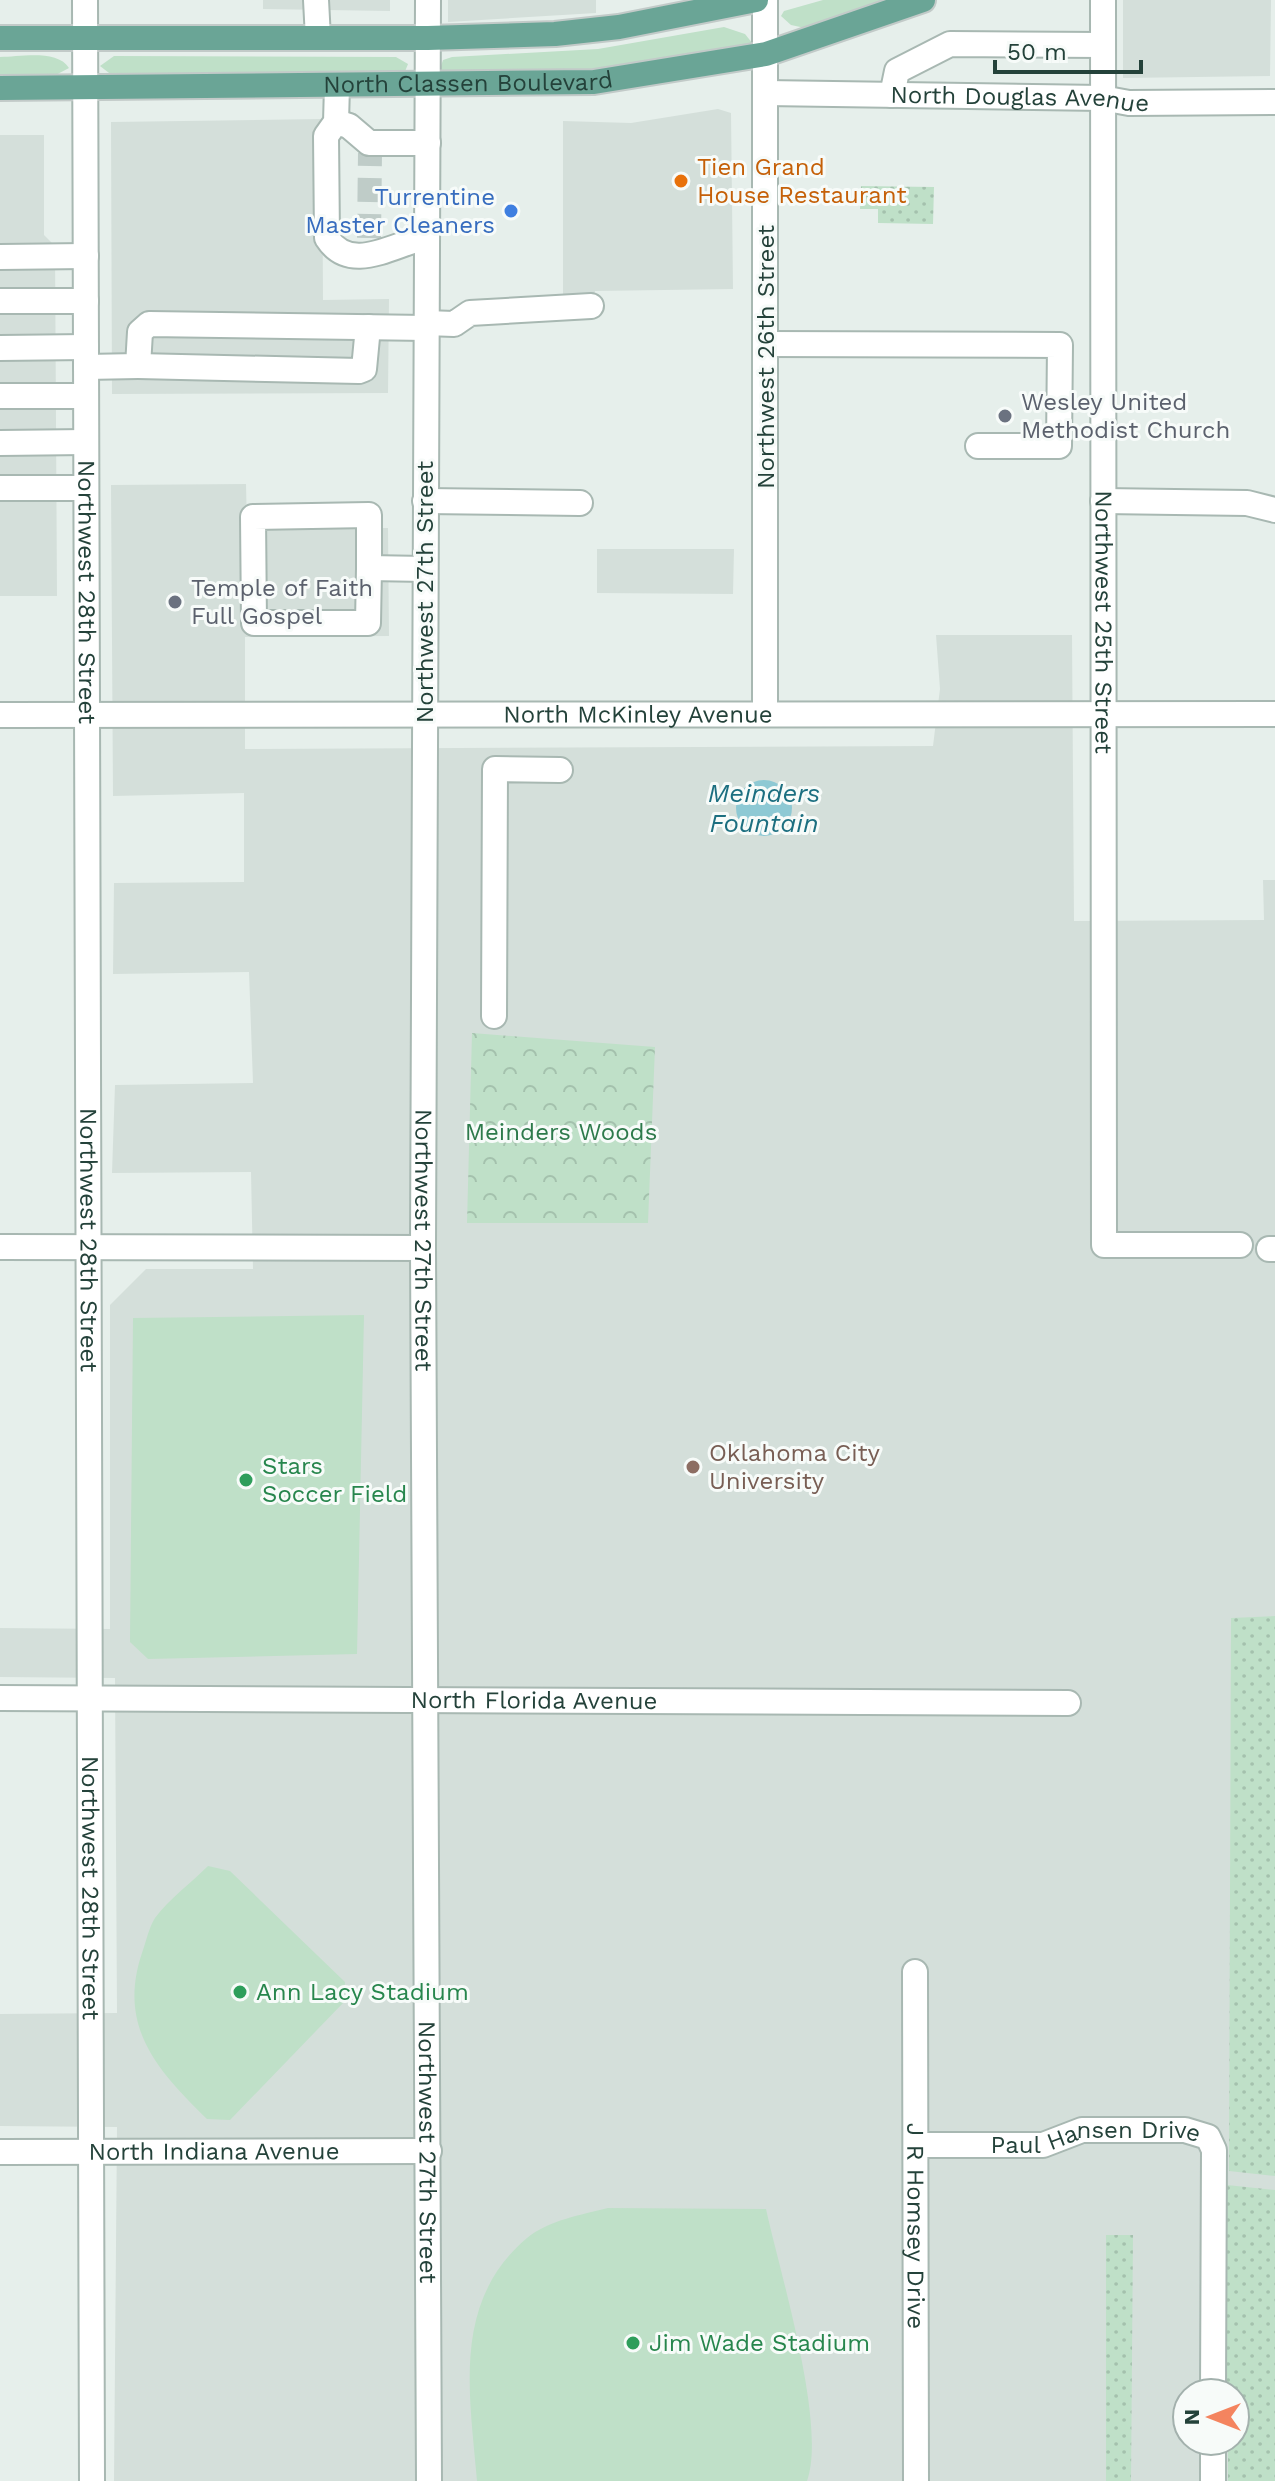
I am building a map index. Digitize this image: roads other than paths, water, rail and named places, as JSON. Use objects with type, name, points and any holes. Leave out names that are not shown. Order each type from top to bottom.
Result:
[{"type":"main road","name":"North Classen Boulevard","points":[[0,38],[428,38],[555,34],[619,27],[756,0]]},
{"type":"main road","name":"North Classen Boulevard","points":[[0,88],[594,82],[766,54],[923,0]]},
{"type":"street","name":"Northwest 28th Street","points":[[85,0],[92,2481]]},
{"type":"street","points":[[316,0],[318,38]]},
{"type":"street","name":"Northwest 27th Street","points":[[428,0],[423,1248],[429,2481]]},
{"type":"street","name":"Northwest 26th Street","points":[[765,0],[765,714]]},
{"type":"street","name":"Northwest 25th Street","points":[[1103,0],[1104,1245],[1240,1245]]},
{"type":"street","points":[[892,95],[897,71],[950,44],[1103,45]]},
{"type":"street","points":[[337,86],[336,122],[326,136],[327,238],[339,253],[348,257],[369,247],[427,237]]},
{"type":"street","name":"North Douglas Avenue","points":[[766,93],[1102,98],[1129,103],[1275,102]]},
{"type":"street","points":[[336,122],[349,126],[369,148],[428,143]]},
{"type":"street","points":[[0,257],[86,256]]},
{"type":"street","points":[[0,301],[86,301]]},
{"type":"street","points":[[138,366],[140,332],[149,324],[368,327],[454,324],[470,313],[591,306]]},
{"type":"street","points":[[0,348],[138,366],[359,371],[364,369],[367,356],[368,327]]},
{"type":"street","points":[[765,344],[1060,345],[1059,446],[978,446]]},
{"type":"street","points":[[1060,391],[1103,390]]},
{"type":"street","points":[[0,396],[86,396]]},
{"type":"street","points":[[0,443],[86,442]]},
{"type":"street","points":[[0,488],[86,488]]},
{"type":"street","points":[[425,501],[580,503]]},
{"type":"street","points":[[1103,501],[1247,503],[1275,510]]},
{"type":"street","points":[[369,515],[369,568],[368,623],[254,623],[253,517],[369,515]]},
{"type":"street","points":[[369,568],[425,569]]},
{"type":"street","name":"North McKinley Avenue","points":[[0,715],[1275,714]]},
{"type":"street","points":[[494,1016],[495,769],[560,770]]},
{"type":"street","points":[[0,1247],[423,1248]]},
{"type":"street","name":"North Florida Avenue","points":[[0,1698],[1068,1703]]},
{"type":"street","name":"J R Homsey Drive","points":[[915,1972],[916,2481]]},
{"type":"street","name":"Paul Hansen Drive","points":[[917,2145],[1043,2145],[1082,2130],[1185,2130],[1208,2137],[1214,2150],[1213,2377]]},
{"type":"street","name":"North Indiana Avenue","points":[[0,2152],[429,2151]]},
{"type":"street","points":[[1213,2457],[1213,2481]]},
{"type":"water","name":"Meinders Fountain","points":[[764,780],[784,788],[792,808],[784,828],[764,836],[744,828],[736,808],[744,788]]},
{"type":"tunnel","points":[[369,238],[370,153]]},
{"type":"place","name":"Tien Grand House Restaurant","points":[[681,181]]},
{"type":"place","name":"Turrentine Master Cleaners","points":[[511,211]]},
{"type":"place","name":"Wesley United Methodist Church","points":[[1005,416]]},
{"type":"place","name":"Temple of Faith Full Gospel","points":[[175,602]]},
{"type":"place","name":"Oklahoma City University","points":[[693,1467]]},
{"type":"place","name":"Stars Soccer Field","points":[[246,1480]]},
{"type":"place","name":"Ann Lacy Stadium","points":[[240,1992]]},
{"type":"place","name":"Jim Wade Stadium","points":[[633,2343]]},
{"type":"park label","name":"Meinders Woods","points":[[561,1132]]}]
